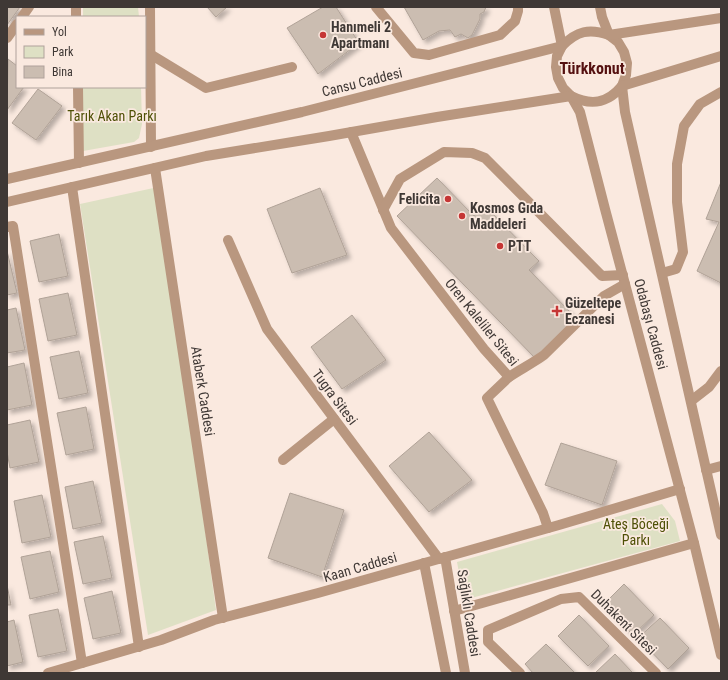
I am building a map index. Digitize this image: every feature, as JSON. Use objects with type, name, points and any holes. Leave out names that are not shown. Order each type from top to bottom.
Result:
[{"type":"street","points":[[23,16],[29,7]]},
{"type":"street","points":[[150,7],[151,147]]},
{"type":"street","points":[[376,7],[414,53],[429,56],[500,35],[515,21],[518,7]]},
{"type":"street","name":"Odabaşı Caddesi","points":[[554,7],[562,46],[557,56],[556,67],[558,78],[563,88],[571,96],[580,112],[680,489],[721,655]]},
{"type":"street","name":"Odabaşı Caddesi","points":[[600,7],[608,35],[618,42],[624,52],[627,63],[626,75],[622,86],[625,112],[721,532]]},
{"type":"street","name":"Cansu Caddesi","points":[[7,179],[79,164],[302,112],[562,46],[569,39],[583,32],[599,32],[608,35],[721,18]]},
{"type":"street","points":[[7,38],[16,25]]},
{"type":"street","points":[[150,54],[206,88],[292,67]]},
{"type":"street","points":[[7,202],[206,156],[436,117],[571,96],[579,100],[598,102],[607,99],[616,93],[622,86],[721,56]]},
{"type":"street","points":[[78,88],[79,164]]},
{"type":"street","points":[[662,273],[676,269],[683,252],[677,202],[677,164],[684,126],[700,104],[721,92]]},
{"type":"street","name":"Oren Kaleliler Sitesi","points":[[351,132],[391,228],[484,349],[509,377],[487,398],[543,513],[548,528]]},
{"type":"street","points":[[383,210],[400,178],[444,152],[472,153],[484,158],[602,276],[624,280]]},
{"type":"street","name":"Ataberk Caddesi","points":[[155,168],[223,618]]},
{"type":"street","points":[[72,187],[139,646]]},
{"type":"street","points":[[7,227],[13,226],[82,663]]},
{"type":"street","name":"Tugra Sitesi","points":[[228,240],[267,329],[334,419],[442,558]]},
{"type":"street","points":[[509,377],[544,355],[604,296],[624,280]]},
{"type":"street","points":[[691,401],[709,387],[721,371]]},
{"type":"street","points":[[283,460],[334,419]]},
{"type":"street","points":[[706,470],[721,466]]},
{"type":"street","name":"Kaan Caddesi","points":[[48,673],[161,640],[214,620],[273,606],[680,489]]},
{"type":"street","points":[[454,611],[694,543]]},
{"type":"street","name":"Sağlıklı Caddesi","points":[[442,558],[454,611],[465,673]]},
{"type":"street","points":[[424,563],[446,673]]},
{"type":"street","name":"Duhakent Sitesi","points":[[520,673],[488,642],[488,630],[561,599],[579,597],[656,673]]},
{"type":"green space","points":[[83,7],[138,7],[139,16],[83,16]]},
{"type":"green space","name":"Tarık Akan Parkı","points":[[83,88],[141,88],[142,124],[139,138],[134,142],[83,151]]},
{"type":"green space","points":[[158,187],[216,610],[148,635],[80,204]]},
{"type":"green space","name":"Ateş Böceği Parkı","points":[[662,504],[675,521],[680,541],[464,600],[457,562]]},
{"type":"building","points":[[7,7],[20,7],[7,25]]},
{"type":"building","points":[[207,7],[227,7],[216,17]]},
{"type":"building","name":"Hanımeli 2 Apartmanı","points":[[323,7],[336,7],[359,43],[318,74],[287,28]]},
{"type":"building","points":[[404,7],[486,7],[484,12],[480,14],[480,19],[472,35],[468,38],[461,34],[455,37],[450,30],[439,31],[423,40]]},
{"type":"building","points":[[8,59],[16,65],[16,88],[23,88],[7,110]]},
{"type":"building","points":[[38,89],[62,106],[36,140],[12,123]]},
{"type":"building","points":[[437,178],[474,216],[485,206],[539,261],[529,270],[576,318],[535,358],[397,216]]},
{"type":"building","points":[[721,182],[721,283],[697,271],[719,222],[706,219]]},
{"type":"building","points":[[320,188],[347,255],[292,273],[267,209]]},
{"type":"building","points":[[59,234],[68,276],[39,282],[30,241]]},
{"type":"building","points":[[7,251],[17,293],[7,295]]},
{"type":"building","points":[[68,293],[77,335],[48,341],[39,299]]},
{"type":"building","points":[[16,308],[25,350],[7,353],[7,310]]},
{"type":"building","points":[[352,315],[386,360],[342,389],[311,347]]},
{"type":"building","points":[[79,351],[88,393],[59,399],[50,357]]},
{"type":"building","points":[[24,363],[32,405],[7,410],[7,367]]},
{"type":"building","points":[[86,407],[94,449],[66,455],[57,413]]},
{"type":"building","points":[[30,420],[39,462],[10,468],[7,452],[7,425]]},
{"type":"building","points":[[429,432],[472,480],[429,512],[389,466]]},
{"type":"building","points":[[561,443],[617,461],[602,505],[545,485]]},
{"type":"building","points":[[93,481],[102,523],[73,529],[65,487]]},
{"type":"building","points":[[290,493],[344,510],[322,577],[268,558]]},
{"type":"building","points":[[42,495],[51,537],[22,543],[14,501]]},
{"type":"building","points":[[103,536],[112,578],[83,584],[74,542]]},
{"type":"building","points":[[50,551],[59,592],[30,599],[21,557]]},
{"type":"building","points":[[624,584],[654,615],[633,635],[603,605]]},
{"type":"building","points":[[7,585],[11,605],[7,605]]},
{"type":"building","points":[[112,591],[121,633],[93,639],[84,598]]},
{"type":"building","points":[[58,609],[67,651],[38,657],[29,615]]},
{"type":"building","points":[[579,615],[609,646],[588,666],[558,636]]},
{"type":"building","points":[[660,618],[689,648],[668,669],[638,638]]},
{"type":"building","points":[[14,620],[23,662],[7,666],[7,622]]},
{"type":"building","points":[[546,644],[575,673],[533,673],[525,664]]},
{"type":"building","points":[[615,654],[633,673],[595,673]]},
{"type":"place","name":"Hanımeli 2 Apartmanı","points":[[323,35]]},
{"type":"place","name":"Felicita","points":[[448,199]]},
{"type":"place","name":"Kosmos Gıda Maddeleri","points":[[462,216]]},
{"type":"place","name":"PTT","points":[[500,246]]},
{"type":"place","name":"Güzeltepe Eczanesi","points":[[557,311]]},
{"type":"district","name":"Türkkonut","points":[[592,68]]}]
